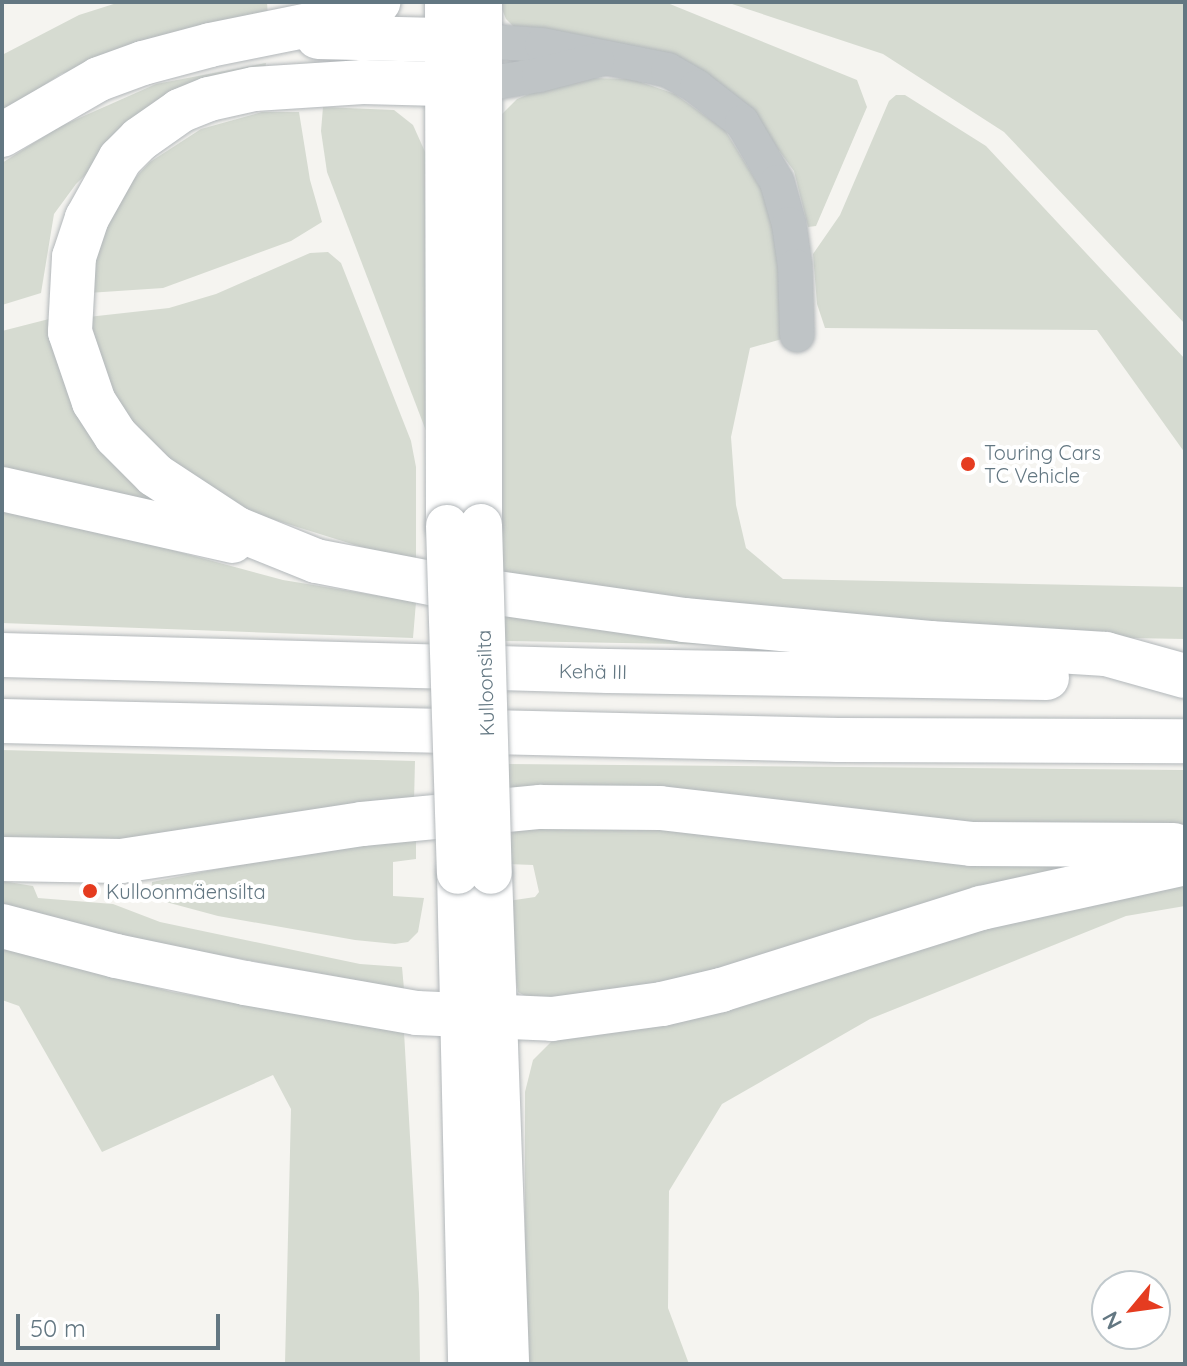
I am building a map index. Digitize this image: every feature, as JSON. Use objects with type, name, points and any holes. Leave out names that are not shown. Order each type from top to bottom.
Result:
[{"type":"highway","points":[[2,135],[99,79],[143,63],[344,18],[379,2]]},
{"type":"highway","points":[[253,36],[463,21]]},
{"type":"highway","points":[[316,561],[237,529],[155,475],[116,436],[94,402],[70,332],[74,257],[87,218],[120,159],[140,139],[180,111],[209,99],[254,89],[363,82],[462,84]]},
{"type":"highway","points":[[2,489],[316,561],[435,584],[684,620],[930,643],[1106,654],[1185,676]]},
{"type":"highway","name":"Kehä III","points":[[2,655],[833,676],[1185,676]]},
{"type":"highway","points":[[2,721],[822,740],[1185,741]]},
{"type":"highway","points":[[2,859],[121,861],[362,824],[540,807],[660,808],[971,844],[1141,847],[1185,844]]},
{"type":"highway","points":[[2,926],[116,956],[245,983],[479,1017],[552,1019],[662,1004],[758,979],[981,908],[1185,863]]},
{"type":"main road","name":"Kulloonsilta","points":[[463,21],[464,526],[479,1017],[508,1364]]},
{"type":"main road","name":"Kulloonsilta","points":[[469,1364],[479,1017]]},
{"type":"street","points":[[463,21],[542,45],[668,70],[742,122],[777,182],[789,224],[795,266],[797,335]]},
{"type":"street","points":[[462,84],[539,75],[601,59]]},
{"type":"shaded area","points":[[120,2],[267,2],[268,18],[169,36],[61,74],[2,113],[2,55],[79,15]]},
{"type":"shaded area","points":[[499,2],[665,2],[857,80],[867,107],[816,226],[808,227],[794,171],[744,103],[516,29],[506,19]]},
{"type":"shaded area","points":[[726,2],[1185,2],[1185,324],[1004,132],[883,54]]},
{"type":"shaded area","points":[[266,63],[265,69],[128,133],[76,184],[54,214],[41,293],[2,305],[2,163],[59,127],[156,84]]},
{"type":"shaded area","points":[[589,78],[632,79],[675,94],[725,130],[762,190],[772,222],[782,293],[782,339],[750,348],[731,437],[736,505],[746,548],[783,579],[1185,587],[1185,639],[1075,637],[500,580],[498,118],[517,99],[546,87]]},
{"type":"shaded area","points":[[896,95],[905,95],[986,146],[1185,359],[1185,453],[1097,330],[825,328],[817,304],[813,254],[840,215],[889,101]]},
{"type":"shaded area","points":[[323,107],[394,110],[413,125],[426,154],[436,457],[327,172],[321,131]]},
{"type":"shaded area","points":[[262,112],[299,112],[310,180],[322,222],[291,241],[163,288],[88,293],[102,229],[131,182],[150,162],[201,129]]},
{"type":"shaded area","points":[[328,252],[341,263],[411,441],[416,467],[416,564],[252,513],[176,469],[115,406],[88,317],[169,308],[216,294],[310,253]]},
{"type":"shaded area","points":[[49,319],[67,392],[82,422],[166,504],[2,469],[2,331]]},
{"type":"shaded area","points":[[2,508],[57,519],[283,580],[416,602],[413,638],[2,623]]},
{"type":"shaded area","points":[[503,612],[737,645],[504,641]]},
{"type":"shaded area","points":[[2,750],[415,761],[414,802],[67,846],[2,841]]},
{"type":"shaded area","points":[[506,764],[1185,770],[1185,831],[1103,834],[506,797]]},
{"type":"shaded area","points":[[628,827],[1072,866],[801,950],[612,998],[527,997],[518,992],[510,944],[508,901],[535,897],[539,892],[533,865],[507,864],[510,829]]},
{"type":"shaded area","points":[[416,838],[416,859],[393,862],[393,896],[424,898],[418,932],[408,942],[395,944],[355,940],[218,916],[151,898],[152,882],[283,856]]},
{"type":"shaded area","points":[[2,881],[33,886],[38,898],[113,904],[160,922],[360,964],[402,967],[404,989],[143,941],[2,908]]},
{"type":"shaded area","points":[[1185,883],[1185,906],[1126,916],[870,1019],[722,1104],[669,1191],[668,1308],[689,1364],[525,1364],[525,1092],[533,1060],[551,1042],[979,925]]},
{"type":"shaded area","points":[[2,946],[172,992],[404,1032],[419,1293],[420,1364],[285,1364],[291,1109],[273,1075],[102,1152],[19,1006],[2,1000]]},
{"type":"place","name":"Touring Cars TC Vehicle","points":[[968,464]]},
{"type":"place","name":"Kulloonmäensilta","points":[[90,891]]}]
